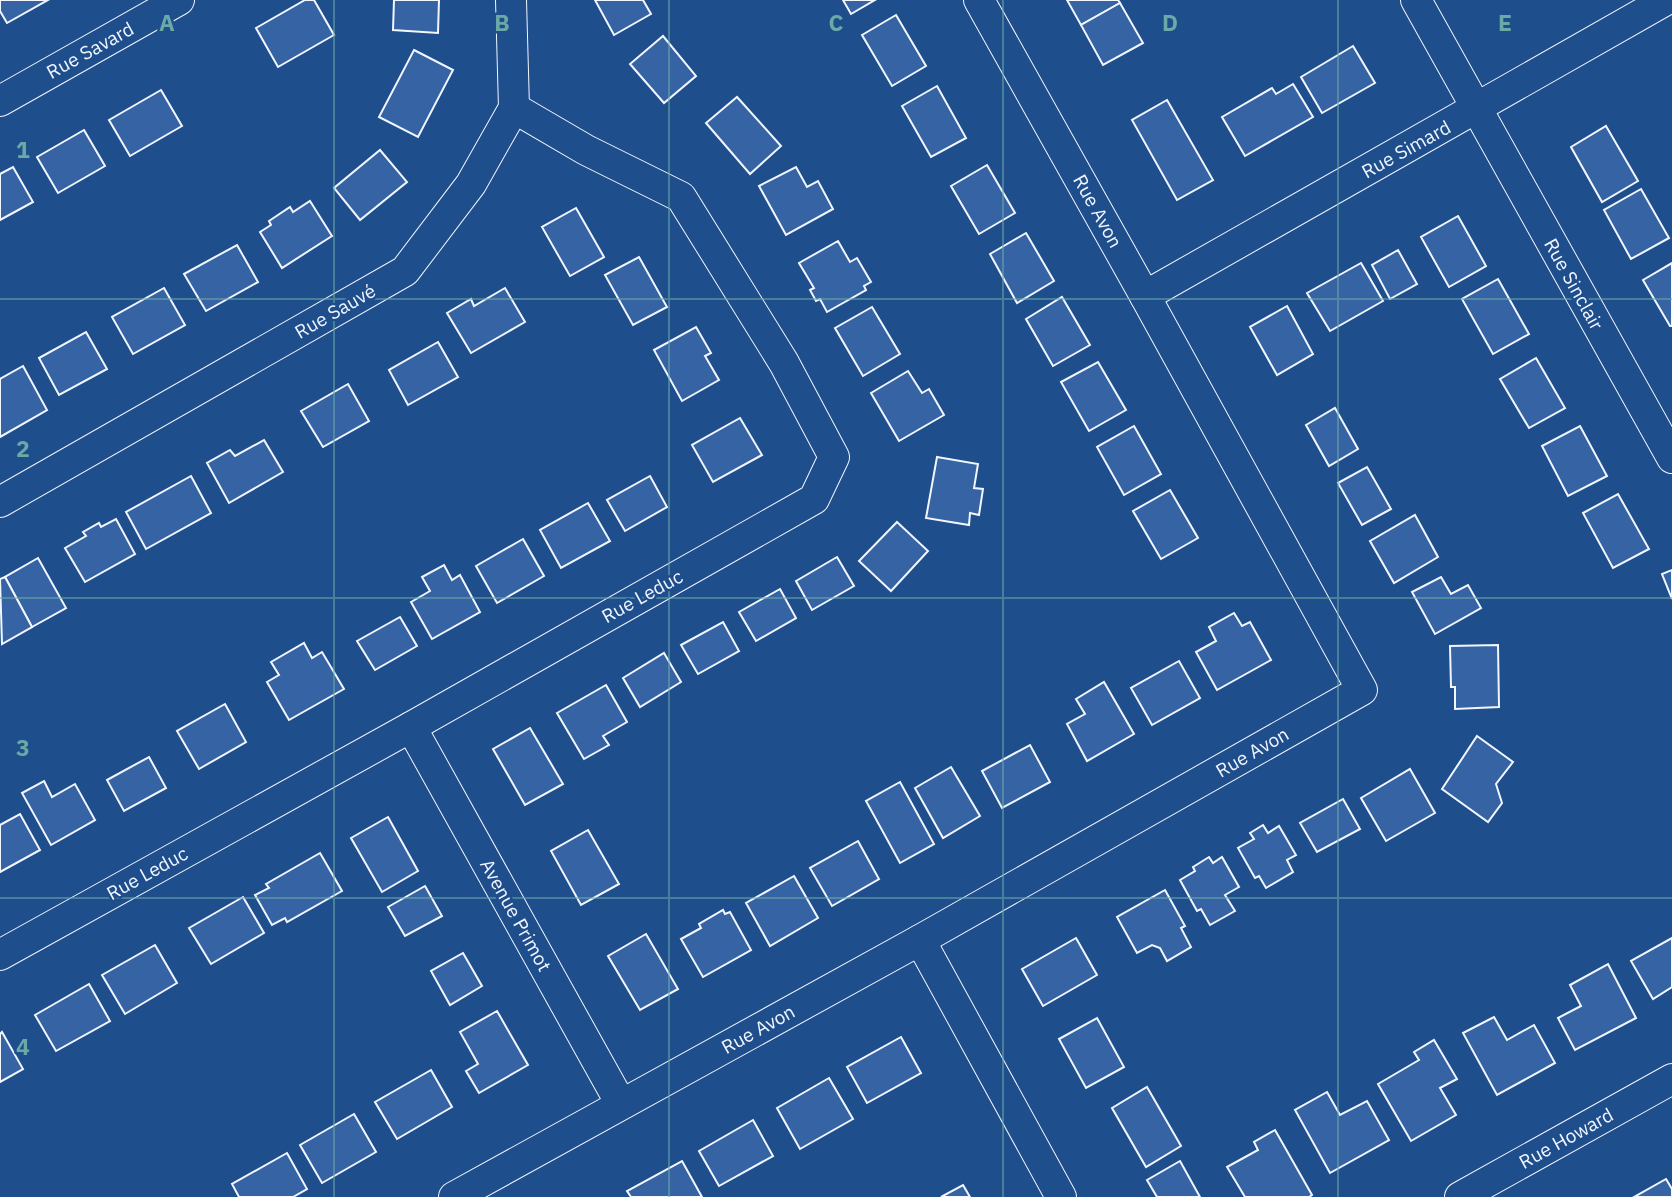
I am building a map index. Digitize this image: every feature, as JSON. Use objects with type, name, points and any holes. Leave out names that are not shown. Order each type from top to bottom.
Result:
[{"type":"street","name":"Rue Savard","points":[[0,101],[179,0]]},
{"type":"street","points":[[512,0],[514,108]]},
{"type":"street","name":"Rue Avon","points":[[453,1197],[920,940],[1362,690],[979,0]]},
{"type":"street","name":"Rue Sinclair","points":[[1416,0],[1672,458]]},
{"type":"street","name":"Rue Simard","points":[[1145,296],[1666,0]]},
{"type":"street","name":"Rue Sauvé","points":[[0,502],[405,271],[471,184],[514,108]]},
{"type":"street","name":"Rue Leduc","points":[[0,954],[411,727],[814,499],[834,457],[785,362],[681,197],[586,150],[514,108]]},
{"type":"street","name":"Avenue Primot","points":[[411,727],[621,1104]]},
{"type":"street","points":[[920,940],[1061,1197]]},
{"type":"street","name":"Rue Howard","points":[[1460,1197],[1672,1079]]},
{"type":"building","points":[[0,0],[48,0],[7,23],[0,11]]},
{"type":"building","points":[[305,0],[314,0],[334,35],[278,67],[256,28]]},
{"type":"building","points":[[394,0],[439,0],[438,33],[393,30]]},
{"type":"building","points":[[595,0],[643,0],[651,14],[614,35]]},
{"type":"building","points":[[843,0],[875,0],[851,14]]},
{"type":"building","points":[[1067,0],[1118,0],[1120,3],[1081,25]]},
{"type":"building","points":[[1120,3],[1143,43],[1103,65],[1081,25]]},
{"type":"building","points":[[896,15],[926,66],[892,86],[862,35]]},
{"type":"building","points":[[663,36],[696,76],[664,103],[630,64]]},
{"type":"building","points":[[1353,46],[1375,83],[1322,113],[1301,77]]},
{"type":"building","points":[[414,50],[453,70],[418,137],[379,117]]},
{"type":"building","points":[[1293,84],[1313,117],[1245,156],[1222,117],[1272,88],[1276,94]]},
{"type":"building","points":[[937,86],[966,138],[931,157],[902,106]]},
{"type":"building","points":[[161,90],[182,126],[130,156],[109,120]]},
{"type":"building","points":[[737,97],[781,146],[750,174],[706,123]]},
{"type":"building","points":[[1167,100],[1213,180],[1177,200],[1132,120]]},
{"type":"building","points":[[1606,126],[1638,181],[1602,202],[1571,147]]},
{"type":"building","points":[[84,130],[105,166],[58,193],[37,157]]},
{"type":"building","points":[[380,150],[407,182],[360,220],[334,188]]},
{"type":"building","points":[[987,165],[1015,213],[979,234],[951,186]]},
{"type":"building","points":[[13,167],[33,202],[0,220],[0,174]]},
{"type":"building","points":[[796,167],[807,187],[818,181],[833,209],[786,235],[759,186]]},
{"type":"building","points":[[1641,189],[1669,238],[1631,259],[1604,210]]},
{"type":"building","points":[[310,201],[332,236],[282,268],[260,232],[271,225],[269,221],[290,207],[293,212]]},
{"type":"building","points":[[576,208],[604,257],[570,276],[542,227]]},
{"type":"building","points":[[1458,216],[1486,266],[1449,287],[1421,237]]},
{"type":"building","points":[[1026,233],[1054,281],[1017,303],[990,254]]},
{"type":"building","points":[[838,241],[850,262],[857,258],[871,282],[864,286],[866,290],[827,312],[820,299],[816,301],[810,290],[814,288],[799,263]]},
{"type":"building","points":[[237,245],[258,282],[206,311],[184,274]]},
{"type":"building","points":[[1398,250],[1417,284],[1390,299],[1372,265]]},
{"type":"building","points":[[639,257],[667,307],[633,325],[605,275]]},
{"type":"building","points":[[1361,263],[1383,301],[1330,331],[1307,293]]},
{"type":"building","points":[[1672,263],[1672,326],[1670,326],[1643,280]]},
{"type":"building","points":[[1498,279],[1529,334],[1493,354],[1462,299]]},
{"type":"building","points":[[164,288],[185,325],[133,354],[112,317]]},
{"type":"building","points":[[505,288],[525,322],[471,353],[447,313],[471,299],[474,306]]},
{"type":"building","points":[[1062,297],[1090,345],[1053,366],[1026,319]]},
{"type":"building","points":[[1287,306],[1313,354],[1277,375],[1250,327]]},
{"type":"building","points":[[872,307],[900,354],[863,376],[835,328]]},
{"type":"building","points":[[696,327],[711,353],[705,356],[719,380],[682,401],[654,350]]},
{"type":"building","points":[[86,332],[107,369],[59,395],[39,358]]},
{"type":"building","points":[[438,342],[458,377],[408,405],[389,370]]},
{"type":"building","points":[[1536,358],[1565,408],[1529,428],[1500,379]]},
{"type":"building","points":[[1098,362],[1126,410],[1089,431],[1061,382]]},
{"type":"building","points":[[23,366],[47,410],[0,437],[0,379]]},
{"type":"building","points":[[908,371],[922,393],[929,389],[944,415],[899,441],[871,393]]},
{"type":"building","points":[[348,384],[369,421],[323,447],[301,411]]},
{"type":"building","points":[[1335,408],[1358,449],[1329,466],[1306,425]]},
{"type":"building","points":[[740,418],[762,455],[713,482],[692,445]]},
{"type":"building","points":[[1134,426],[1161,474],[1124,495],[1097,447]]},
{"type":"building","points":[[1580,426],[1607,476],[1568,496],[1542,446]]},
{"type":"building","points":[[264,440],[283,472],[229,503],[207,463],[230,450],[235,456]]},
{"type":"building","points":[[937,457],[978,464],[974,488],[983,489],[979,515],[970,513],[969,525],[926,518]]},
{"type":"building","points":[[1367,467],[1391,509],[1362,525],[1338,483]]},
{"type":"building","points":[[191,476],[211,513],[146,549],[126,512]]},
{"type":"building","points":[[650,476],[667,507],[625,531],[607,500]]},
{"type":"building","points":[[1170,490],[1198,538],[1161,559],[1133,511]]},
{"type":"building","points":[[1618,494],[1649,549],[1613,568],[1583,513]]},
{"type":"building","points":[[588,503],[610,541],[561,568],[540,530]]},
{"type":"building","points":[[1415,515],[1438,557],[1394,583],[1370,541]]},
{"type":"building","points":[[116,519],[135,554],[85,582],[65,548],[86,536],[83,532],[99,523],[101,527]]},
{"type":"building","points":[[897,522],[928,551],[891,591],[859,561]]},
{"type":"building","points":[[523,539],[544,576],[497,603],[476,566]]},
{"type":"building","points":[[837,557],[854,586],[812,610],[796,581]]},
{"type":"building","points":[[38,558],[66,608],[32,627],[5,577]]},
{"type":"building","points":[[444,565],[452,580],[460,575],[480,612],[432,639],[411,602],[430,591],[422,577]]},
{"type":"building","points":[[1672,570],[1672,599],[1662,574]]},
{"type":"building","points":[[5,577],[32,627],[2,644],[0,579]]},
{"type":"building","points":[[1441,577],[1451,594],[1468,585],[1481,608],[1435,634],[1412,592]]},
{"type":"building","points":[[780,589],[796,618],[756,641],[739,612]]},
{"type":"building","points":[[1234,613],[1242,626],[1250,622],[1271,660],[1217,690],[1196,652],[1216,641],[1209,627]]},
{"type":"building","points":[[400,617],[417,646],[375,670],[357,641]]},
{"type":"building","points":[[723,622],[739,651],[698,674],[681,645]]},
{"type":"building","points":[[304,643],[312,658],[322,652],[344,689],[289,720],[267,682],[279,675],[271,662]]},
{"type":"building","points":[[1498,645],[1499,707],[1455,709],[1455,687],[1451,687],[1450,646]]},
{"type":"building","points":[[664,653],[681,682],[640,707],[623,678]]},
{"type":"building","points":[[1179,661],[1200,698],[1152,725],[1131,688]]},
{"type":"building","points":[[1104,682],[1134,734],[1087,761],[1067,724],[1085,714],[1076,699]]},
{"type":"building","points":[[606,685],[627,722],[603,736],[609,745],[584,759],[557,713]]},
{"type":"building","points":[[225,704],[246,742],[199,769],[177,731]]},
{"type":"building","points":[[530,728],[563,784],[525,805],[493,749]]},
{"type":"building","points":[[1477,736],[1513,762],[1496,784],[1502,803],[1488,822],[1442,789]]},
{"type":"building","points":[[1030,745],[1050,782],[1002,808],[982,771]]},
{"type":"building","points":[[149,757],[166,788],[124,811],[107,780]]},
{"type":"building","points":[[951,767],[980,816],[943,838],[915,788]]},
{"type":"building","points":[[1410,769],[1435,813],[1386,841],[1361,798]]},
{"type":"building","points":[[44,781],[52,797],[75,784],[95,820],[51,845],[22,793]]},
{"type":"building","points":[[900,782],[934,844],[900,863],[866,801]]},
{"type":"building","points":[[1343,799],[1360,829],[1317,852],[1300,823]]},
{"type":"building","points":[[20,814],[40,850],[0,872],[0,825]]},
{"type":"building","points":[[388,817],[418,871],[382,892],[351,838]]},
{"type":"building","points":[[1263,825],[1268,833],[1279,826],[1296,855],[1287,860],[1293,872],[1266,888],[1259,876],[1255,878],[1238,848],[1254,839],[1250,833]]},
{"type":"building","points":[[588,830],[619,884],[581,905],[551,851]]},
{"type":"building","points":[[858,841],[879,879],[832,906],[810,868]]},
{"type":"building","points":[[320,853],[342,891],[287,922],[285,918],[272,925],[255,895],[269,888],[266,884]]},
{"type":"building","points":[[1209,857],[1213,863],[1222,857],[1239,887],[1225,895],[1235,911],[1210,925],[1201,909],[1197,911],[1180,880],[1195,871],[1193,867]]},
{"type":"building","points":[[794,876],[818,918],[770,946],[746,903]]},
{"type":"building","points":[[425,886],[442,916],[405,936],[388,907]]},
{"type":"building","points":[[1165,890],[1185,926],[1181,928],[1191,947],[1167,961],[1160,948],[1152,945],[1137,953],[1117,917]]},
{"type":"building","points":[[243,897],[264,933],[211,964],[189,928]]},
{"type":"building","points":[[723,910],[725,914],[730,912],[751,950],[703,977],[681,939],[701,928],[699,924]]},
{"type":"building","points":[[646,934],[678,989],[640,1010],[608,956]]},
{"type":"building","points":[[1076,938],[1097,975],[1043,1006],[1022,969]]},
{"type":"building","points":[[1672,938],[1672,987],[1653,999],[1631,961]]},
{"type":"building","points":[[155,945],[177,983],[125,1014],[102,975]]},
{"type":"building","points":[[463,953],[482,986],[450,1005],[431,971]]},
{"type":"building","points":[[1608,964],[1636,1018],[1575,1050],[1558,1018],[1581,1006],[1570,985]]},
{"type":"building","points":[[89,984],[110,1021],[56,1051],[35,1015]]},
{"type":"building","points":[[497,1011],[528,1065],[479,1093],[466,1071],[478,1064],[460,1032]]},
{"type":"building","points":[[1494,1017],[1507,1040],[1534,1025],[1555,1063],[1497,1095],[1463,1033]]},
{"type":"building","points":[[1097,1018],[1124,1067],[1086,1088],[1059,1039]]},
{"type":"building","points":[[2,1032],[23,1069],[0,1082],[0,1034]]},
{"type":"building","points":[[901,1037],[921,1073],[867,1103],[847,1067]]},
{"type":"building","points":[[1434,1040],[1457,1079],[1440,1088],[1456,1115],[1411,1141],[1378,1084],[1419,1060],[1414,1052]]},
{"type":"building","points":[[431,1070],[452,1107],[397,1139],[375,1102]]},
{"type":"building","points":[[829,1078],[853,1119],[800,1149],[777,1108]]},
{"type":"building","points":[[1147,1087],[1181,1146],[1146,1167],[1112,1108]]},
{"type":"building","points":[[1327,1092],[1340,1115],[1367,1101],[1389,1140],[1330,1173],[1295,1110]]},
{"type":"building","points":[[354,1114],[376,1152],[322,1183],[300,1145]]},
{"type":"building","points":[[753,1120],[773,1156],[719,1186],[699,1151]]},
{"type":"building","points":[[1275,1130],[1312,1195],[1309,1197],[1245,1197],[1227,1167],[1258,1150],[1254,1142]]},
{"type":"building","points":[[287,1153],[307,1189],[293,1197],[239,1197],[232,1184]]},
{"type":"building","points":[[682,1161],[702,1197],[631,1197],[627,1191]]},
{"type":"building","points":[[1180,1161],[1200,1197],[1157,1197],[1147,1180]]},
{"type":"building","points":[[1666,1179],[1672,1189],[1672,1197],[1634,1197]]},
{"type":"building","points":[[963,1185],[970,1197],[941,1197]]}]
